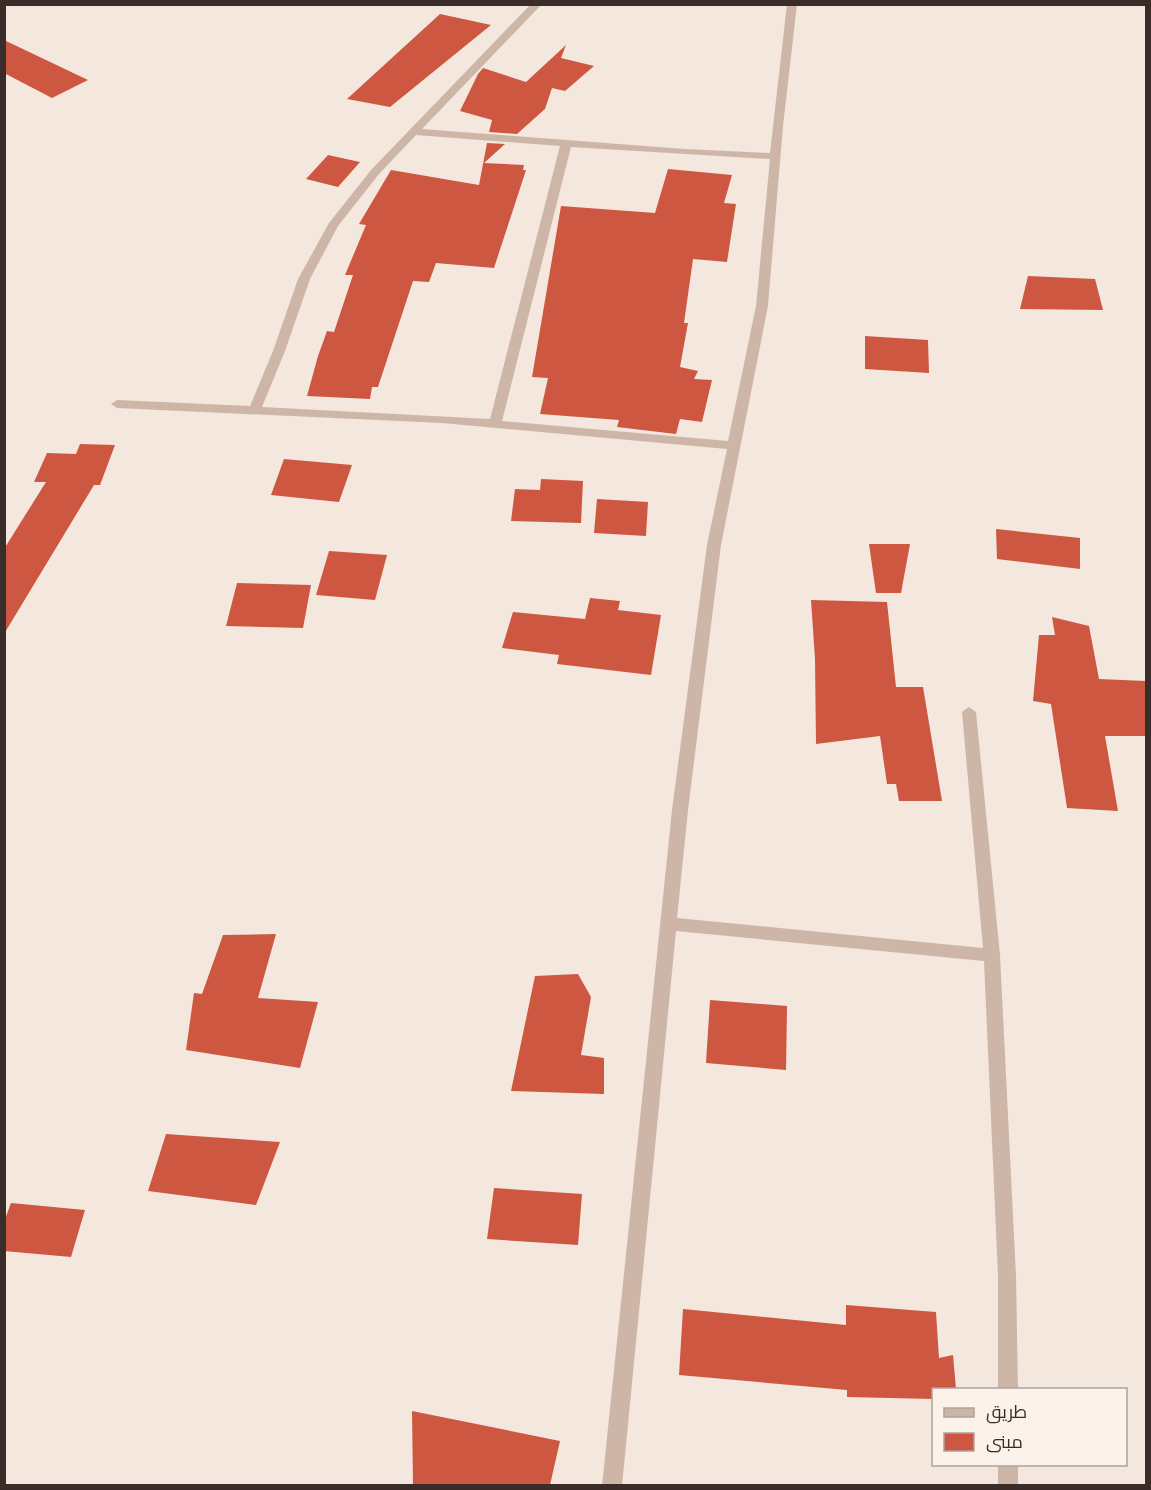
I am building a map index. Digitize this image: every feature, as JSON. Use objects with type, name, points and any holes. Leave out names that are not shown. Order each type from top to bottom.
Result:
[{"type":"street","points":[[255,409],[279,351],[304,279],[333,225],[375,172],[537,4]]},
{"type":"street","points":[[612,1485],[680,810],[714,545],[762,306],[775,156],[792,4]]},
{"type":"street","points":[[415,132],[566,144],[775,156]]},
{"type":"street","points":[[495,423],[566,144]]},
{"type":"street","points":[[117,404],[255,409],[495,423],[734,446]]},
{"type":"street","points":[[969,712],[992,955],[1007,1276],[1008,1388]]},
{"type":"street","points":[[669,924],[992,955]]},
{"type":"street","points":[[1008,1466],[1008,1485]]},
{"type":"building","points":[[440,14],[491,25],[390,107],[347,99]]},
{"type":"building","points":[[4,40],[88,80],[52,98],[4,73]]},
{"type":"building","points":[[566,45],[561,58],[594,66],[565,91],[552,88],[545,109],[517,134],[489,132],[492,120],[460,111],[483,68],[526,82]]},
{"type":"building","points":[[487,143],[505,144],[484,163],[524,165],[523,170],[526,170],[494,268],[436,263],[429,282],[413,281],[378,387],[372,387],[370,399],[307,396],[327,331],[334,332],[353,275],[345,275],[366,225],[359,224],[391,170],[479,185]]},
{"type":"building","points":[[328,155],[360,162],[338,187],[306,179]]},
{"type":"building","points":[[668,169],[732,175],[724,203],[736,204],[727,262],[693,259],[684,323],[688,323],[680,367],[698,371],[694,379],[712,380],[702,422],[680,419],[676,434],[617,427],[619,420],[540,414],[548,378],[532,377],[561,206],[655,213]]},
{"type":"building","points":[[1028,276],[1095,279],[1103,310],[1020,309]]},
{"type":"building","points":[[865,336],[928,340],[929,373],[865,369]]},
{"type":"building","points":[[80,444],[115,445],[100,485],[94,485],[4,634],[4,549],[46,482],[34,482],[47,453],[76,454]]},
{"type":"building","points":[[284,459],[352,465],[339,502],[271,495]]},
{"type":"building","points":[[541,479],[583,481],[581,523],[511,521],[515,489],[540,490]]},
{"type":"building","points":[[597,499],[648,502],[646,536],[594,533]]},
{"type":"building","points":[[996,529],[1080,538],[1080,569],[997,559]]},
{"type":"building","points":[[869,544],[910,544],[901,593],[876,593]]},
{"type":"building","points":[[329,551],[387,555],[375,600],[316,595]]},
{"type":"building","points":[[237,583],[311,585],[303,628],[226,626]]},
{"type":"building","points":[[590,598],[620,601],[618,610],[661,615],[651,675],[557,664],[559,655],[502,648],[513,612],[585,619]]},
{"type":"building","points":[[811,600],[887,602],[896,687],[923,687],[942,801],[899,801],[896,784],[887,784],[880,736],[816,744],[815,659]]},
{"type":"building","points":[[1052,617],[1089,626],[1099,679],[1146,681],[1146,736],[1105,736],[1118,811],[1067,808],[1051,704],[1033,701],[1039,635],[1055,635]]},
{"type":"building","points":[[276,934],[258,998],[318,1002],[300,1068],[186,1050],[194,993],[202,994],[223,935]]},
{"type":"building","points":[[578,974],[591,997],[581,1055],[604,1058],[604,1094],[511,1091],[535,976]]},
{"type":"building","points":[[710,1000],[787,1006],[786,1070],[706,1063]]},
{"type":"building","points":[[166,1134],[280,1142],[256,1205],[148,1191]]},
{"type":"building","points":[[494,1188],[582,1194],[578,1245],[487,1239]]},
{"type":"building","points":[[11,1203],[85,1210],[71,1257],[4,1251],[4,1222]]},
{"type":"building","points":[[846,1305],[936,1312],[939,1358],[953,1355],[956,1388],[932,1388],[932,1399],[847,1397],[847,1390],[679,1375],[683,1309],[846,1325]]},
{"type":"building","points":[[412,1411],[560,1441],[550,1485],[413,1485]]}]
